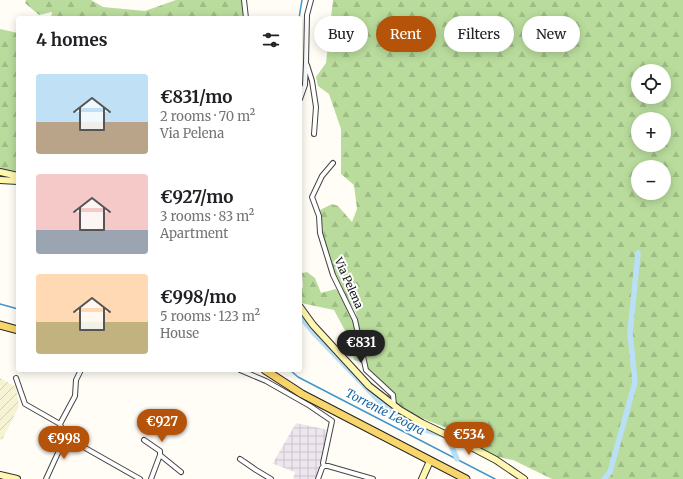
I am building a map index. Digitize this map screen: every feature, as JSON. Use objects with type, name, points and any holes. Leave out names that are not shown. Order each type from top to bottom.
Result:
[{"type":"main road","points":[[0,325],[16,329]]},
{"type":"main road","points":[[268,372],[302,394],[466,479]]},
{"type":"street","points":[[244,0],[246,16]]},
{"type":"street","points":[[302,93],[305,85],[307,15],[311,0]]},
{"type":"street","points":[[306,63],[312,81],[316,107],[314,134]]},
{"type":"street","name":"Via Pelena","points":[[333,163],[322,176],[312,197],[319,216],[320,233],[333,275],[355,320],[366,370],[393,395],[394,406]]},
{"type":"street","points":[[0,172],[16,176]]},
{"type":"street","points":[[0,180],[15,181]]},
{"type":"street","points":[[302,310],[312,325],[369,386],[394,406],[422,423],[496,460],[524,479]]},
{"type":"street","points":[[60,424],[74,396],[76,380],[80,372]]},
{"type":"street","points":[[245,372],[266,381],[310,406],[332,422],[323,463],[324,466],[318,479]]},
{"type":"street","points":[[16,378],[25,404],[60,424],[64,436],[63,442],[46,479]]},
{"type":"street","points":[[64,436],[140,479]]},
{"type":"street","points":[[144,440],[160,451],[160,456],[151,479]]},
{"type":"street","points":[[160,456],[181,472]]},
{"type":"street","points":[[240,459],[271,479]]},
{"type":"street","points":[[422,479],[430,461]]},
{"type":"street","points":[[324,466],[373,479]]},
{"type":"street","points":[[0,475],[17,479]]},
{"type":"shaded area","points":[[0,378],[16,387],[19,406],[2,440],[0,439]]},
{"type":"shaded area","points":[[296,423],[328,430],[327,437],[330,440],[317,479],[293,479],[295,472],[271,463],[273,463]]},
{"type":"green space","points":[[26,0],[91,0],[103,7],[145,11],[176,0],[246,0],[247,16],[51,16],[52,12],[39,15],[25,3]]},
{"type":"green space","points":[[333,0],[683,0],[683,479],[552,479],[513,460],[493,456],[457,432],[409,413],[388,399],[386,386],[365,366],[356,313],[328,267],[320,210],[332,204],[338,206],[352,222],[357,209],[354,185],[341,174],[341,129],[329,94],[318,86],[316,77],[326,63],[327,52],[368,52],[368,16],[331,16]]},
{"type":"green space","points":[[0,29],[16,33],[16,172],[0,169]]},
{"type":"green space","points":[[307,272],[315,278],[321,293],[336,289],[352,311],[361,362],[354,360],[349,338],[334,310],[302,303],[302,273]]},
{"type":"waterway","points":[[299,16],[302,0]]},
{"type":"waterway","points":[[604,479],[610,472],[635,382],[630,333],[638,253]]},
{"type":"waterway","name":"Torrente Leogra","points":[[0,304],[16,308]]},
{"type":"waterway","points":[[302,318],[314,333],[388,410],[426,430],[447,436],[457,459]]},
{"type":"waterway","name":"Torrente Leogra","points":[[292,372],[298,377],[495,479]]}]
